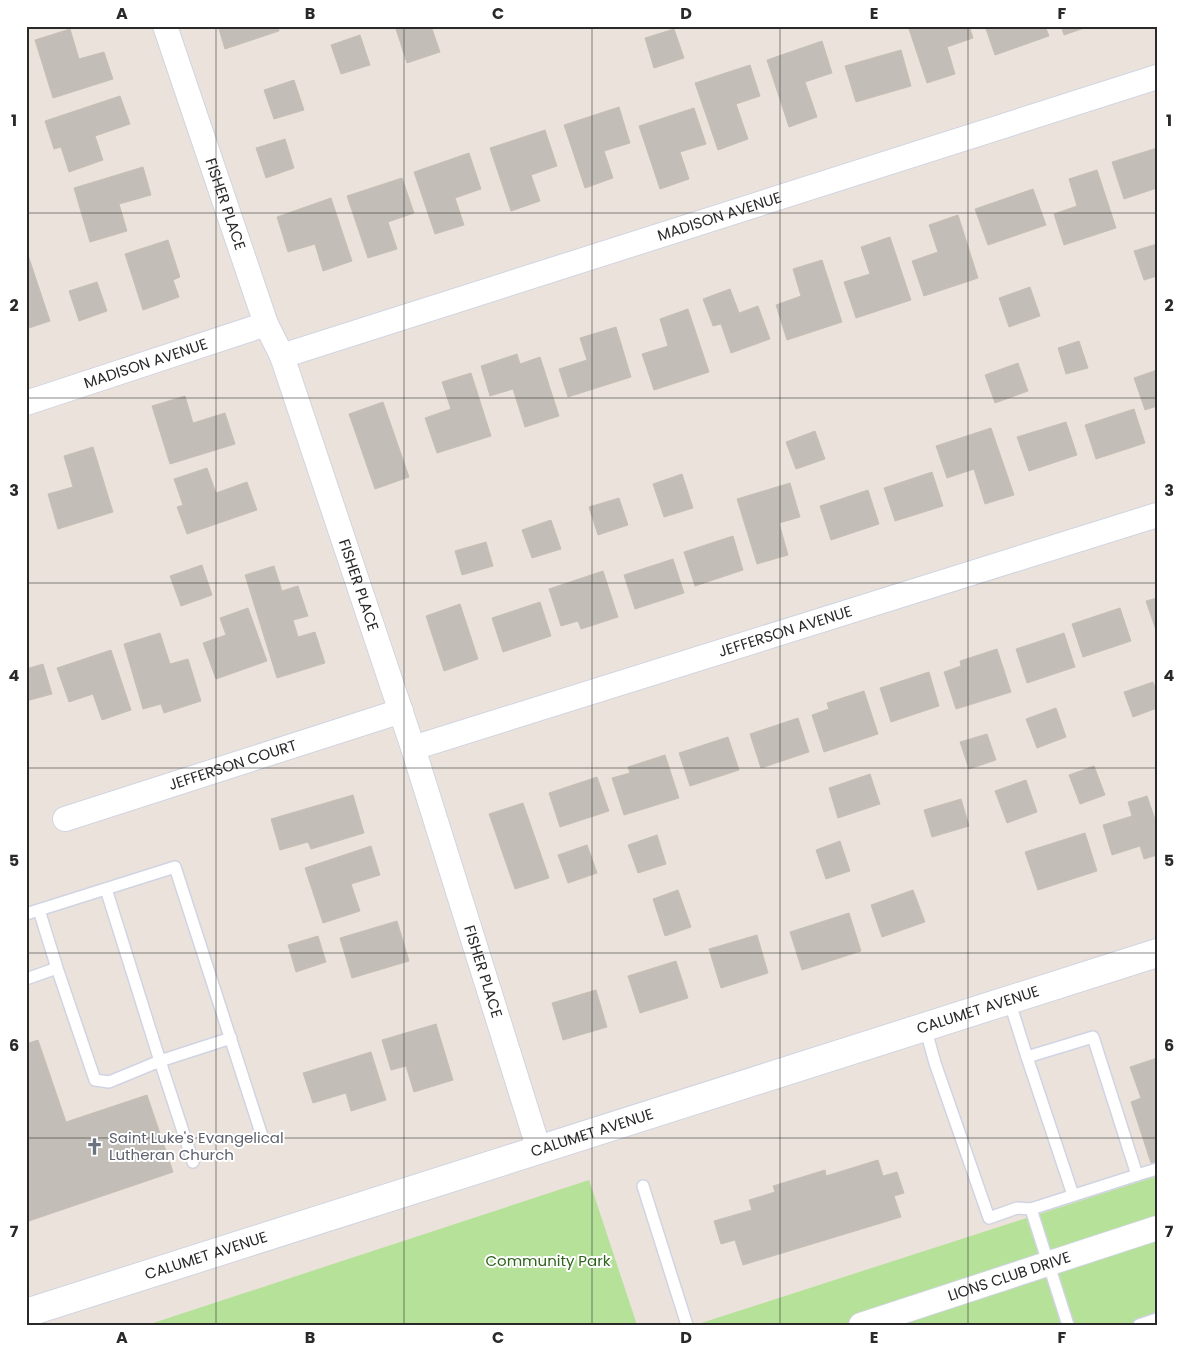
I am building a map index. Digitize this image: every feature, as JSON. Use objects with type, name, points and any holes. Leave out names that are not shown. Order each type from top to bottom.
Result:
[{"type":"main road","name":"CALUMET AVENUE","points":[[26,1312],[1157,953]]},
{"type":"street","name":"FISHER PLACE","points":[[165,26],[266,324],[282,356],[401,711],[539,1150]]},
{"type":"street","name":"MADISON AVENUE","points":[[282,356],[1157,77]]},
{"type":"street","name":"MADISON AVENUE","points":[[26,403],[266,324]]},
{"type":"street","name":"JEFFERSON AVENUE","points":[[413,748],[1157,515]]},
{"type":"street","name":"JEFFERSON COURT","points":[[65,819],[401,711]]},
{"type":"street","name":"LIONS CLUB DRIVE","points":[[861,1325],[1157,1228]]},
{"type":"lane","points":[[26,914],[175,867],[262,1136]]},
{"type":"lane","points":[[106,888],[193,1162]]},
{"type":"lane","points":[[39,910],[95,1080],[108,1082],[160,1061],[231,1038]]},
{"type":"lane","points":[[26,979],[57,968]]},
{"type":"lane","points":[[1009,1000],[1073,1195]]},
{"type":"lane","points":[[925,1027],[935,1062],[989,1218],[1016,1208],[1031,1209],[1157,1169]]},
{"type":"lane","points":[[1028,1058],[1093,1037],[1137,1175]]},
{"type":"lane","points":[[643,1186],[686,1325]]},
{"type":"lane","points":[[1031,1209],[1068,1325]]},
{"type":"green space","points":[[1157,1176],[1157,1325],[695,1325]]},
{"type":"green space","name":"Community Park","points":[[589,1180],[637,1325],[147,1325]]},
{"type":"building","points":[[218,26],[278,26],[279,31],[225,49]]},
{"type":"building","points":[[395,26],[431,26],[440,52],[407,63]]},
{"type":"building","points":[[908,26],[969,26],[973,38],[947,47],[955,74],[927,83]]},
{"type":"building","points":[[985,26],[1045,26],[1049,36],[995,55]]},
{"type":"building","points":[[1061,26],[1090,26],[1064,35]]},
{"type":"building","points":[[70,29],[79,59],[104,52],[113,79],[53,98],[35,40]]},
{"type":"building","points":[[674,29],[684,58],[654,68],[645,38]]},
{"type":"building","points":[[360,35],[370,65],[341,74],[331,45]]},
{"type":"building","points":[[822,41],[832,73],[805,82],[817,117],[789,127],[767,60]]},
{"type":"building","points":[[901,50],[911,86],[856,102],[845,66]]},
{"type":"building","points":[[750,65],[760,96],[736,104],[748,139],[718,150],[695,83]]},
{"type":"building","points":[[294,80],[304,110],[274,119],[264,90]]},
{"type":"building","points":[[120,96],[130,124],[95,136],[103,160],[69,172],[61,147],[54,149],[45,121]]},
{"type":"building","points":[[619,107],[630,143],[604,151],[613,178],[585,188],[564,125]]},
{"type":"building","points":[[694,108],[706,144],[680,152],[689,179],[660,189],[639,126]]},
{"type":"building","points":[[545,130],[557,166],[531,175],[540,201],[511,211],[490,148]]},
{"type":"building","points":[[285,139],[294,168],[266,178],[256,148]]},
{"type":"building","points":[[1157,148],[1157,188],[1124,199],[1112,162]]},
{"type":"building","points":[[469,153],[481,189],[455,198],[464,225],[435,234],[414,172]]},
{"type":"building","points":[[143,167],[151,195],[119,204],[127,231],[90,242],[74,188]]},
{"type":"building","points":[[1097,170],[1116,228],[1064,245],[1054,214],[1077,206],[1069,179]]},
{"type":"building","points":[[402,178],[414,213],[388,222],[397,249],[368,258],[347,196]]},
{"type":"building","points":[[1033,189],[1046,225],[988,245],[975,209]]},
{"type":"building","points":[[331,198],[352,261],[323,271],[315,244],[288,252],[277,217]]},
{"type":"building","points":[[958,215],[978,278],[924,296],[912,261],[938,252],[929,225]]},
{"type":"building","points":[[890,237],[911,300],[856,318],[844,282],[870,274],[861,247]]},
{"type":"building","points":[[168,240],[180,277],[173,280],[179,297],[143,310],[125,254]]},
{"type":"building","points":[[1157,244],[1157,276],[1144,280],[1134,251]]},
{"type":"building","points":[[26,249],[50,321],[26,329]]},
{"type":"building","points":[[822,260],[842,322],[787,340],[776,305],[801,296],[793,269]]},
{"type":"building","points":[[97,282],[107,311],[79,321],[69,291]]},
{"type":"building","points":[[1030,287],[1040,316],[1009,327],[999,298]]},
{"type":"building","points":[[730,289],[739,313],[758,306],[770,339],[731,353],[721,324],[713,326],[703,299]]},
{"type":"building","points":[[688,309],[709,372],[654,390],[642,354],[668,346],[660,319]]},
{"type":"building","points":[[616,327],[631,377],[568,397],[559,369],[587,360],[580,338]]},
{"type":"building","points":[[1079,341],[1088,368],[1066,374],[1058,348]]},
{"type":"building","points":[[517,354],[520,364],[540,357],[559,416],[525,427],[513,389],[490,396],[481,366]]},
{"type":"building","points":[[1018,363],[1028,391],[995,403],[985,375]]},
{"type":"building","points":[[1157,370],[1157,406],[1145,410],[1134,378]]},
{"type":"building","points":[[471,373],[491,436],[437,453],[425,418],[451,409],[442,382]]},
{"type":"building","points":[[185,396],[193,423],[225,413],[235,444],[170,464],[152,406]]},
{"type":"building","points":[[383,402],[409,477],[375,489],[349,414]]},
{"type":"building","points":[[1134,409],[1145,443],[1096,459],[1085,425]]},
{"type":"building","points":[[1066,422],[1077,455],[1029,471],[1017,437]]},
{"type":"building","points":[[991,428],[1014,495],[985,504],[974,469],[947,478],[936,446]]},
{"type":"building","points":[[815,431],[825,459],[796,469],[786,442]]},
{"type":"building","points":[[93,447],[113,512],[58,529],[48,494],[73,487],[64,456]]},
{"type":"building","points":[[207,468],[216,493],[247,482],[257,510],[187,534],[177,507],[183,505],[174,479]]},
{"type":"building","points":[[932,472],[943,506],[895,521],[884,488]]},
{"type":"building","points":[[682,474],[693,508],[664,517],[653,484]]},
{"type":"building","points":[[790,483],[800,517],[779,523],[788,555],[757,564],[737,499]]},
{"type":"building","points":[[868,490],[879,524],[831,540],[820,506]]},
{"type":"building","points":[[619,498],[628,525],[598,535],[589,507]]},
{"type":"building","points":[[551,520],[561,549],[532,558],[522,530]]},
{"type":"building","points":[[733,536],[743,570],[695,586],[684,552]]},
{"type":"building","points":[[486,542],[493,566],[462,575],[455,551]]},
{"type":"building","points":[[673,559],[684,593],[635,609],[624,575]]},
{"type":"building","points":[[202,565],[212,595],[181,606],[170,576]]},
{"type":"building","points":[[274,566],[282,591],[298,586],[308,616],[293,620],[298,637],[315,632],[325,663],[277,678],[245,575]]},
{"type":"building","points":[[603,571],[618,617],[581,629],[578,621],[561,626],[549,589]]},
{"type":"building","points":[[1157,598],[1157,633],[1146,601]]},
{"type":"building","points":[[540,602],[551,636],[503,652],[492,618]]},
{"type":"building","points":[[460,604],[478,659],[444,671],[426,616]]},
{"type":"building","points":[[248,608],[267,661],[216,679],[203,643],[226,635],[220,618]]},
{"type":"building","points":[[1120,608],[1131,641],[1083,657],[1072,624]]},
{"type":"building","points":[[160,633],[170,664],[188,659],[201,701],[164,713],[161,704],[143,709],[124,644]]},
{"type":"building","points":[[1064,633],[1075,667],[1027,683],[1016,649]]},
{"type":"building","points":[[997,649],[1011,692],[956,709],[944,672],[961,666],[960,661]]},
{"type":"building","points":[[111,650],[131,710],[102,720],[93,694],[69,702],[57,668]]},
{"type":"building","points":[[43,664],[52,694],[26,701],[26,669]]},
{"type":"building","points":[[929,672],[939,706],[891,722],[880,688]]},
{"type":"building","points":[[1153,682],[1157,693],[1157,708],[1133,717],[1124,692]]},
{"type":"building","points":[[864,691],[878,734],[824,752],[812,715],[829,709],[827,703]]},
{"type":"building","points":[[1056,708],[1066,737],[1037,748],[1026,719]]},
{"type":"building","points":[[798,718],[809,752],[761,768],[750,734]]},
{"type":"building","points":[[987,734],[996,760],[969,769],[960,742]]},
{"type":"building","points":[[728,737],[739,770],[690,786],[679,753]]},
{"type":"building","points":[[665,755],[679,798],[624,815],[612,778],[630,773],[628,767]]},
{"type":"building","points":[[1094,766],[1105,795],[1080,804],[1069,775]]},
{"type":"building","points":[[870,774],[880,804],[838,818],[829,788]]},
{"type":"building","points":[[597,777],[609,811],[560,827],[549,793]]},
{"type":"building","points":[[1026,780],[1037,812],[1007,823],[995,791]]},
{"type":"building","points":[[353,795],[364,833],[311,849],[308,842],[280,850],[271,819]]},
{"type":"building","points":[[1147,796],[1157,825],[1157,855],[1144,859],[1140,846],[1112,855],[1103,825],[1132,816],[1128,802]]},
{"type":"building","points":[[961,799],[969,826],[932,837],[924,810]]},
{"type":"building","points":[[523,803],[549,878],[515,889],[489,814]]},
{"type":"building","points":[[1085,833],[1097,871],[1038,890],[1025,852]]},
{"type":"building","points":[[657,835],[666,864],[638,873],[628,845]]},
{"type":"building","points":[[840,841],[850,871],[826,879],[816,850]]},
{"type":"building","points":[[587,845],[597,873],[568,883],[558,855]]},
{"type":"building","points":[[371,846],[380,875],[351,884],[360,911],[323,923],[305,868]]},
{"type":"building","points":[[678,890],[691,927],[665,936],[653,899]]},
{"type":"building","points":[[913,890],[925,922],[882,937],[871,905]]},
{"type":"building","points":[[849,913],[861,951],[802,970],[790,932]]},
{"type":"building","points":[[397,921],[409,961],[352,978],[340,938]]},
{"type":"building","points":[[757,935],[768,973],[721,988],[709,949]]},
{"type":"building","points":[[318,936],[326,962],[296,972],[288,945]]},
{"type":"building","points":[[676,961],[688,998],[640,1013],[628,976]]},
{"type":"building","points":[[596,990],[607,1027],[563,1040],[552,1003]]},
{"type":"building","points":[[436,1024],[453,1080],[414,1092],[406,1066],[391,1070],[382,1040]]},
{"type":"building","name":"Saint Luke's Evangelical Lutheran Church","points":[[38,1040],[66,1122],[147,1095],[173,1172],[26,1222],[26,1044]]},
{"type":"building","points":[[371,1052],[386,1100],[351,1111],[346,1093],[313,1103],[303,1073]]},
{"type":"building","points":[[1157,1058],[1157,1161],[1151,1163],[1131,1102],[1141,1098],[1130,1067]]},
{"type":"building","points":[[878,1160],[883,1176],[897,1172],[904,1193],[894,1196],[901,1217],[743,1265],[735,1240],[721,1244],[714,1221],[752,1210],[749,1200],[775,1192],[773,1186],[825,1170],[826,1176]]},
{"type":"place","name":"Saint Luke's Evangelical Lutheran Church","points":[[95,1147]]}]
